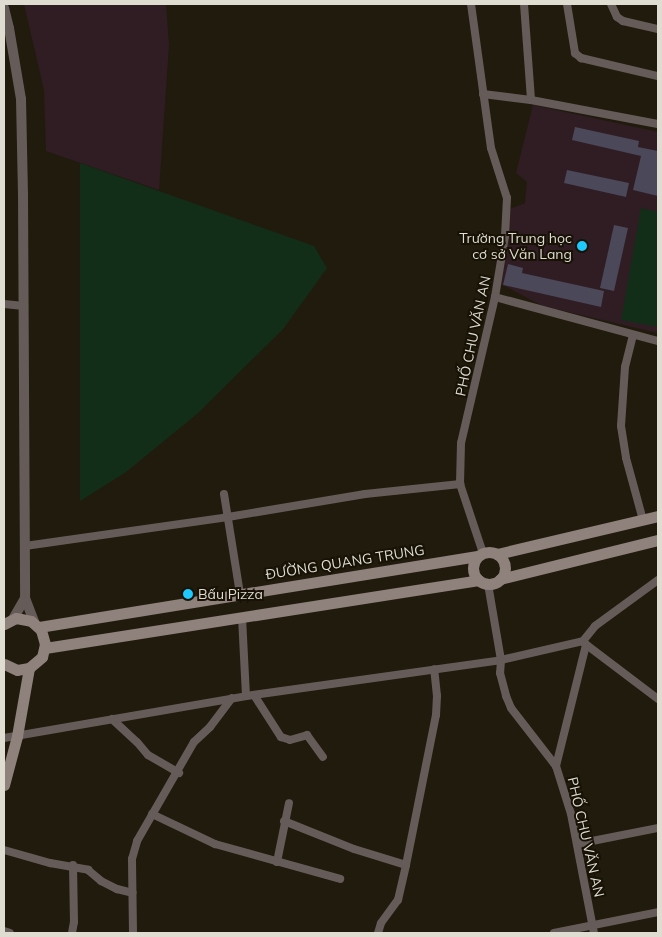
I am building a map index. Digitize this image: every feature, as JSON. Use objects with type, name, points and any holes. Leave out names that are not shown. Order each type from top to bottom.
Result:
[{"type":"main road","points":[[483,582],[473,570],[480,554],[497,554],[658,516]]},
{"type":"main road","points":[[45,648],[483,582],[658,540]]},
{"type":"main road","name":"ĐƯỜNG QUANG TRUNG","points":[[8,621],[24,618],[36,625],[240,594],[480,554]]},
{"type":"main road","points":[[497,554],[505,566],[500,579]]},
{"type":"main road","points":[[4,664],[17,670],[29,668],[40,660],[45,648],[44,637],[36,625]]},
{"type":"main road","points":[[4,784],[17,736],[29,668]]},
{"type":"street","name":"PHỐ CHU VĂN AN","points":[[471,4],[491,148],[507,198],[505,236],[495,297],[461,443],[460,484],[480,554]]},
{"type":"street","points":[[524,4],[531,100]]},
{"type":"street","points":[[567,4],[575,53],[581,58],[658,76]]},
{"type":"street","points":[[611,4],[617,17],[623,21],[658,29]]},
{"type":"street","points":[[4,8],[21,99],[25,598],[36,625]]},
{"type":"street","points":[[483,94],[531,100],[658,124]]},
{"type":"street","points":[[495,297],[658,341]]},
{"type":"street","points":[[4,304],[24,306]]},
{"type":"street","points":[[633,335],[625,367],[621,426],[626,458],[643,520]]},
{"type":"street","points":[[25,546],[228,517],[365,494],[460,484]]},
{"type":"street","points":[[224,494],[240,594]]},
{"type":"street","points":[[556,766],[584,643],[603,620],[658,580]]},
{"type":"street","name":"PHỐ CHU VĂN AN","points":[[483,582],[501,660],[500,673],[511,708],[556,766],[577,844],[593,930]]},
{"type":"street","points":[[8,621],[25,598]]},
{"type":"street","points":[[242,617],[250,695],[281,737],[290,740],[307,735],[323,757]]},
{"type":"street","points":[[4,738],[250,695],[501,660],[584,643],[658,699]]},
{"type":"street","points":[[378,933],[381,923],[398,900],[406,865],[436,715],[437,696],[434,669]]},
{"type":"street","points":[[134,933],[132,859],[137,841],[178,773],[194,742],[210,727],[232,698]]},
{"type":"street","points":[[112,719],[138,742],[148,755],[178,773]]},
{"type":"street","points":[[277,862],[289,803]]},
{"type":"street","points":[[152,814],[215,844],[340,878]]},
{"type":"street","points":[[284,821],[354,849],[406,865]]},
{"type":"street","points":[[577,844],[658,828]]},
{"type":"street","points":[[4,850],[50,863],[73,865],[88,870],[102,881],[117,889],[133,893]]},
{"type":"street","points":[[72,933],[74,922],[73,865]]},
{"type":"street","points":[[554,933],[593,930],[658,912]]},
{"type":"street","points":[[4,931],[10,933]]},
{"type":"shaded area","points":[[24,4],[166,4],[169,45],[159,190],[46,151],[44,90]]},
{"type":"shaded area","name":"Trường Trung học cơ sở Văn Lang","points":[[533,105],[658,132],[658,333],[543,306],[501,284],[510,209],[525,203],[527,182],[516,173]]},
{"type":"green space","points":[[80,163],[314,246],[327,268],[283,329],[197,414],[126,472],[80,501]]},
{"type":"green space","points":[[641,208],[658,212],[658,327],[621,320]]},
{"type":"building","points":[[575,127],[639,141],[638,147],[658,151],[658,196],[633,190],[641,156],[572,140]]},
{"type":"building","points":[[567,170],[629,183],[626,197],[564,183]]},
{"type":"building","points":[[614,225],[628,228],[614,291],[600,288]]},
{"type":"building","points":[[508,264],[523,268],[522,273],[604,291],[601,307],[503,285]]},
{"type":"place","name":"Trường Trung học cơ sở Văn Lang","points":[[582,246]]},
{"type":"place","name":"Bấu Pizza","points":[[188,594]]}]
